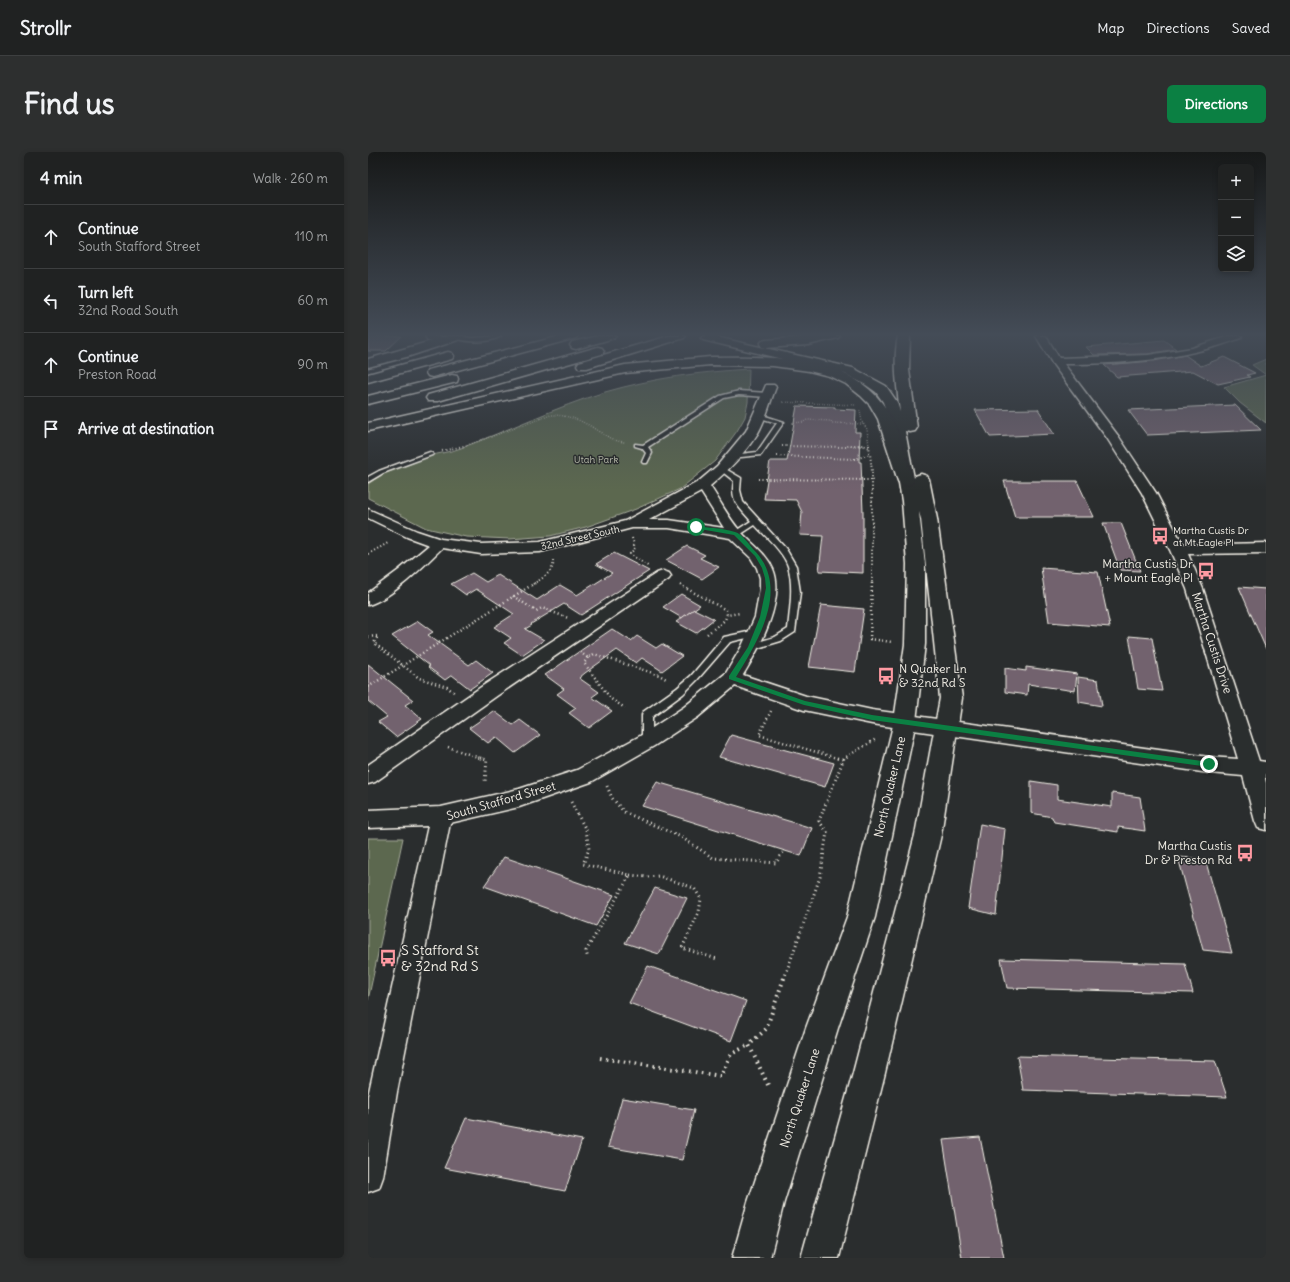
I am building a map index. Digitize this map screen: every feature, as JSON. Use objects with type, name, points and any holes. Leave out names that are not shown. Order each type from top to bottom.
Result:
[{"type":"main road","points":[[368,400],[418,388]]},
{"type":"main road","points":[[420,401],[467,388]]},
{"type":"main road","points":[[368,426],[504,388]]},
{"type":"main road","points":[[368,426],[542,388]]},
{"type":"main road","points":[[859,388],[863,390],[876,404],[887,422],[906,481]]},
{"type":"main road","name":"North Quaker Lane","points":[[751,1258],[766,1202],[822,1028],[861,917],[904,721],[915,644],[916,564],[913,520],[895,416],[890,402],[879,388]]},
{"type":"main road","points":[[905,388],[914,449]]},
{"type":"main road","points":[[820,1258],[869,1073],[926,842],[951,698],[929,519],[918,464]]},
{"type":"street","name":"Martha Custis Drive","points":[[1076,388],[1113,437],[1149,492],[1178,550],[1195,589],[1259,770],[1266,821]]},
{"type":"street","points":[[676,501],[703,485],[722,469],[733,457],[752,432],[769,391]]},
{"type":"street","name":"South Stafford Street","points":[[368,1177],[383,1092],[441,816],[519,798],[584,776],[647,741],[691,712],[732,678],[754,640],[763,617],[768,588],[768,578],[765,568],[757,555],[736,534],[703,485]]},
{"type":"street","points":[[676,501],[697,505],[720,512]]},
{"type":"street","points":[[676,501],[681,511],[696,527],[736,534]]},
{"type":"street","name":"32nd Street South","points":[[631,531],[676,501]]},
{"type":"street","name":"32nd Street South","points":[[368,513],[412,534],[439,543],[481,550],[540,547],[669,524],[696,527]]},
{"type":"street","points":[[368,600],[394,583],[439,543]]},
{"type":"street","points":[[1178,550],[1266,548]]},
{"type":"street","points":[[368,776],[656,572]]},
{"type":"street","points":[[732,678],[804,703],[872,717],[1259,770]]},
{"type":"street","points":[[368,819],[441,816]]},
{"type":"lane","points":[[645,462],[649,453],[641,446],[722,397],[739,393],[769,391]]},
{"type":"lane","points":[[733,457],[759,454],[781,422],[759,416]]},
{"type":"lane","points":[[368,480],[381,472],[430,454]]},
{"type":"lane","points":[[647,741],[647,715],[680,691],[694,678],[727,639],[778,639],[792,630],[796,592],[792,566],[783,551],[739,503],[736,490],[738,480],[722,469]]},
{"type":"lane","points":[[736,534],[756,522]]},
{"type":"path","points":[[779,402],[859,406],[870,448],[872,480],[872,579],[870,639],[892,642]]},
{"type":"path","points":[[430,454],[458,448],[551,415],[561,414],[571,416],[618,442],[631,442],[641,446]]},
{"type":"path","points":[[792,423],[804,422],[807,420],[831,421],[832,423],[863,424]]},
{"type":"path","points":[[782,446],[847,447],[848,445],[863,445],[870,448]]},
{"type":"path","points":[[777,456],[856,459],[870,454]]},
{"type":"path","points":[[758,479],[872,480]]},
{"type":"path","points":[[631,531],[635,548],[630,554],[656,572]]},
{"type":"path","points":[[368,554],[388,544]]},
{"type":"path","points":[[368,687],[547,575],[554,564],[553,558]]},
{"type":"path","points":[[680,585],[726,610],[727,615],[725,620],[708,634]]},
{"type":"path","points":[[513,596],[536,611],[542,608],[563,615],[573,622]]},
{"type":"path","points":[[727,615],[740,613]]},
{"type":"path","points":[[368,637],[378,636],[374,643],[419,678],[447,687],[459,696]]},
{"type":"path","points":[[577,650],[588,658]]},
{"type":"path","points":[[625,708],[611,699],[584,662],[588,658],[594,654],[659,675],[668,680]]},
{"type":"path","points":[[771,710],[759,735],[842,759],[876,740]]},
{"type":"path","points":[[448,747],[487,760],[485,782]]},
{"type":"path","points":[[600,1058],[721,1076],[731,1054],[749,1045],[766,1029],[820,877],[828,832],[819,821],[844,757]]},
{"type":"path","points":[[607,786],[612,798],[624,812],[681,837],[713,858],[776,863],[784,851]]},
{"type":"path","points":[[571,802],[586,830],[589,849],[583,864],[630,875],[647,877],[659,876],[694,888],[701,899],[699,912],[682,948],[717,959]]},
{"type":"path","points":[[588,959],[586,951],[630,875]]},
{"type":"path","points":[[749,1045],[768,1085]]},
{"type":"green space","name":"Utah Park","points":[[621,388],[748,388],[748,402],[745,417],[737,431],[715,461],[680,489],[636,509],[586,527],[550,536],[510,539],[466,537],[426,528],[368,498],[368,484],[397,468],[429,456],[453,451],[605,392]]},
{"type":"green space","points":[[1225,388],[1266,388],[1266,423],[1240,403]]},
{"type":"green space","points":[[368,838],[403,838],[368,1000]]},
{"type":"building","points":[[1235,405],[1261,430],[1147,435],[1128,410]]},
{"type":"building","points":[[797,406],[835,407],[835,409],[856,410],[855,432],[860,432],[859,462],[861,462],[863,512],[863,573],[819,571],[823,536],[800,535],[802,512],[796,500],[764,499],[770,461],[787,461]]},
{"type":"building","points":[[1038,409],[1054,434],[990,437],[975,410]]},
{"type":"building","points":[[1004,481],[1077,481],[1094,517],[1015,517]]},
{"type":"building","points":[[1103,523],[1121,523],[1140,571],[1120,570]]},
{"type":"building","points":[[687,546],[705,555],[700,558],[719,567],[702,579],[666,560]]},
{"type":"building","points":[[614,553],[649,571],[581,615],[564,604],[531,624],[532,625],[525,629],[544,640],[522,655],[504,643],[511,638],[494,627],[514,614],[476,589],[466,595],[451,584],[472,573],[486,582],[498,575],[537,600],[560,585],[577,595],[612,573],[596,564]]},
{"type":"building","points":[[1041,568],[1098,572],[1110,627],[1049,622]]},
{"type":"building","points":[[1239,587],[1266,589],[1266,649]]},
{"type":"building","points":[[681,594],[700,605],[682,618],[663,607]]},
{"type":"building","points":[[821,605],[864,609],[855,672],[809,667]]},
{"type":"building","points":[[694,609],[714,619],[696,633],[676,622]]},
{"type":"building","points":[[418,621],[433,632],[428,635],[469,665],[476,660],[493,673],[470,689],[452,675],[445,680],[392,636]]},
{"type":"building","points":[[612,629],[631,641],[637,636],[656,648],[662,644],[682,656],[662,671],[642,658],[636,663],[617,650],[585,673],[579,678],[599,692],[592,697],[612,711],[589,728],[569,713],[576,708],[557,694],[564,689],[545,675]]},
{"type":"building","points":[[1129,636],[1152,638],[1162,691],[1138,689]]},
{"type":"building","points":[[368,664],[413,700],[405,705],[422,719],[396,737],[378,722],[387,717],[368,701]]},
{"type":"building","points":[[1026,667],[1077,674],[1075,691],[1028,684],[1027,695],[1005,692],[1005,668],[1026,671]]},
{"type":"building","points":[[1078,677],[1098,680],[1102,706],[1079,702]]},
{"type":"building","points":[[494,711],[513,725],[520,720],[540,735],[515,753],[496,737],[488,743],[469,728]]},
{"type":"building","points":[[731,735],[834,763],[825,787],[719,757]]},
{"type":"building","points":[[1031,781],[1057,785],[1057,799],[1112,807],[1112,793],[1140,797],[1145,831],[1118,827],[1118,832],[1054,822],[1052,817],[1031,813]]},
{"type":"building","points":[[657,782],[812,828],[801,856],[642,806]]},
{"type":"building","points":[[980,824],[1005,829],[996,915],[968,908]]},
{"type":"building","points":[[504,857],[614,895],[596,926],[484,886]]},
{"type":"building","points":[[1178,857],[1205,859],[1232,953],[1203,950]]},
{"type":"building","points":[[655,888],[687,898],[659,954],[625,943]]},
{"type":"building","points":[[1001,959],[1185,964],[1193,993],[1007,988]]},
{"type":"building","points":[[648,966],[746,1001],[731,1041],[629,1003]]},
{"type":"building","points":[[1017,1056],[1215,1061],[1227,1097],[1023,1090]]},
{"type":"building","points":[[622,1098],[694,1110],[682,1160],[608,1147]]},
{"type":"building","points":[[466,1118],[582,1140],[565,1191],[444,1168]]},
{"type":"building","points":[[980,1137],[1004,1258],[962,1258],[943,1140]]},
{"type":"place","name":"Martha Custis Dr at Mt Eagle Pl","points":[[1160,536]]},
{"type":"place","name":"Martha Custis Dr + Mount Eagle Pl","points":[[1206,571]]},
{"type":"place","name":"N Quaker Ln & 32nd Rd S","points":[[886,676]]},
{"type":"place","name":"Martha Custis Dr & Preston Rd","points":[[1245,853]]},
{"type":"place","name":"S Stafford St & 32nd Rd S","points":[[388,958]]},
{"type":"route","points":[[696,527],[736,534],[757,555],[765,568],[768,578],[768,588],[763,617],[751,647],[732,678],[804,703],[872,717],[1209,764]]}]
